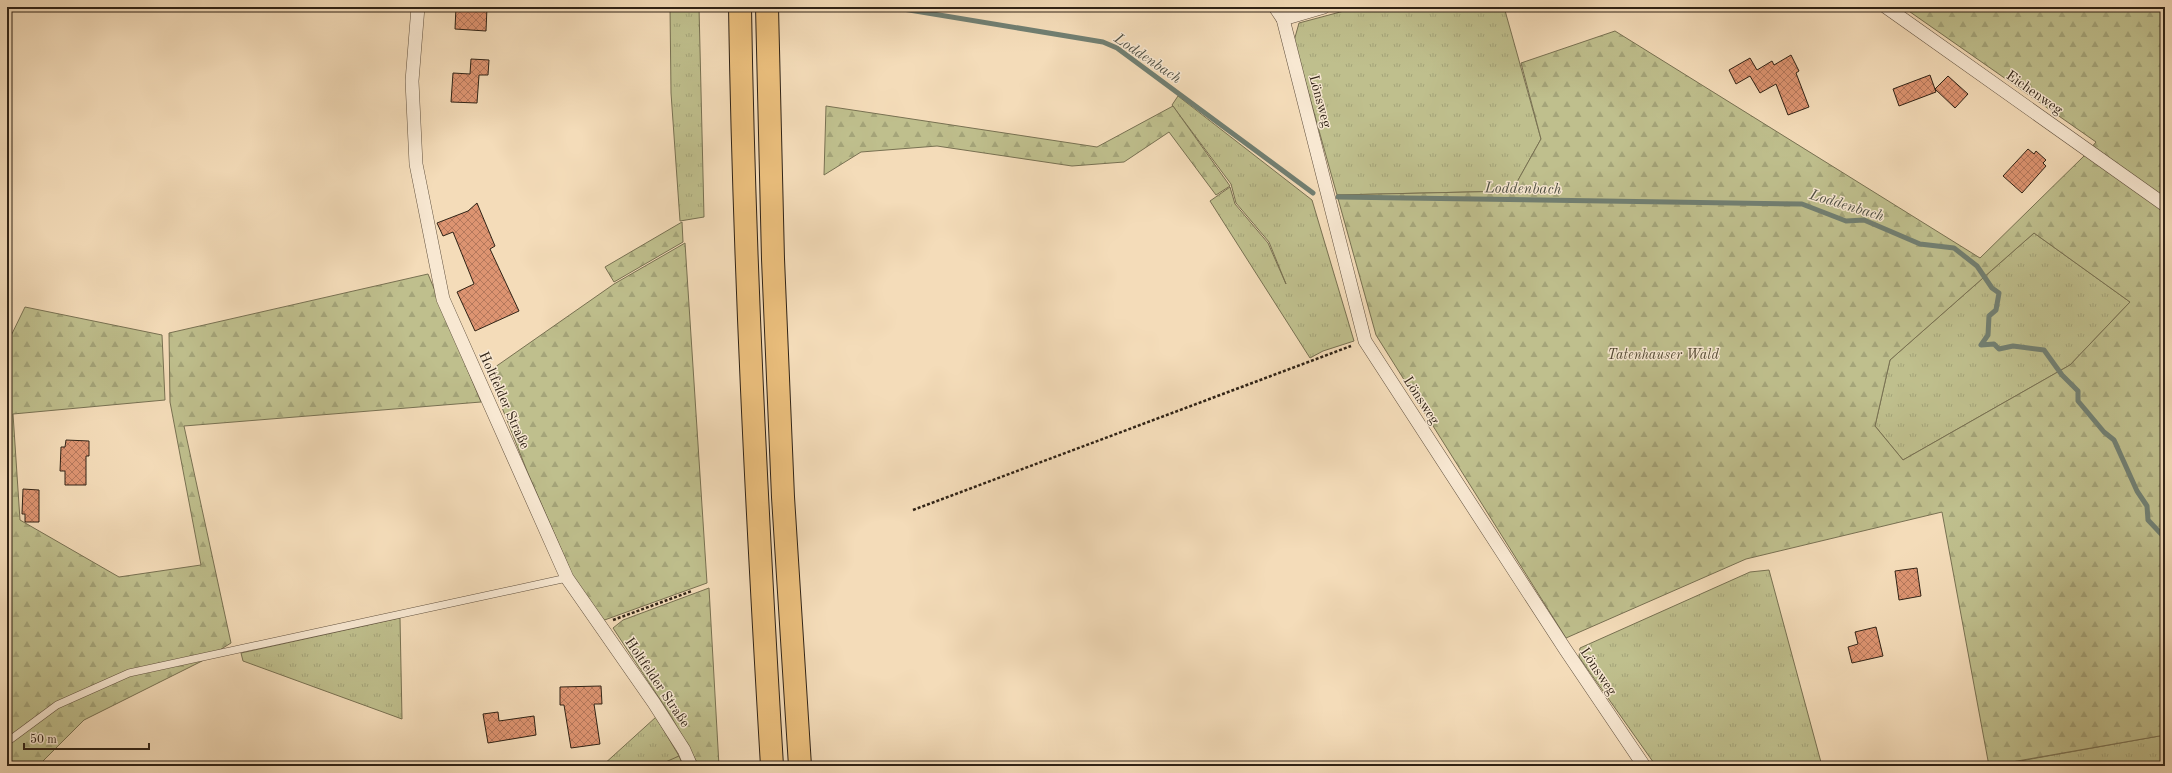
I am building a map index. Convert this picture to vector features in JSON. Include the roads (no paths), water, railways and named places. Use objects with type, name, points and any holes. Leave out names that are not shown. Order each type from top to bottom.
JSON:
[{"type":"highway","points":[[740,9],[746,257],[756,496],[772,766]]},
{"type":"highway","points":[[767,11],[773,259],[782,481],[800,766]]},
{"type":"street","name":"Holtfelder Straße","points":[[418,7],[412,81],[416,164],[442,299],[567,578],[654,702],[684,750],[691,766]]},
{"type":"street","name":"Lönsweg","points":[[1275,7],[1283,19],[1365,341],[1560,642],[1644,766]]},
{"type":"street","points":[[1283,19],[1324,7]]},
{"type":"street","name":"Eichenweg","points":[[1886,7],[2165,205]]},
{"type":"lane","points":[[7,742],[57,705],[129,673],[567,578]]},
{"type":"waterway","name":"Loddenbach","points":[[891,7],[1103,42],[1117,48],[1313,193]]},
{"type":"waterway","name":"Loddenbach","points":[[1338,197],[1802,204],[1846,221],[1864,220],[1920,244],[1954,248],[1977,266],[1992,288],[1999,293],[1996,310],[1989,316],[1988,335],[1981,345],[1994,344],[1999,349],[2013,346],[2044,350],[2062,375],[2078,391],[2078,401],[2104,432],[2114,440],[2137,491],[2147,506],[2148,520],[2165,538]]},
{"type":"park label","name":"Tatenhauser Wald","points":[[1663,354]]}]
